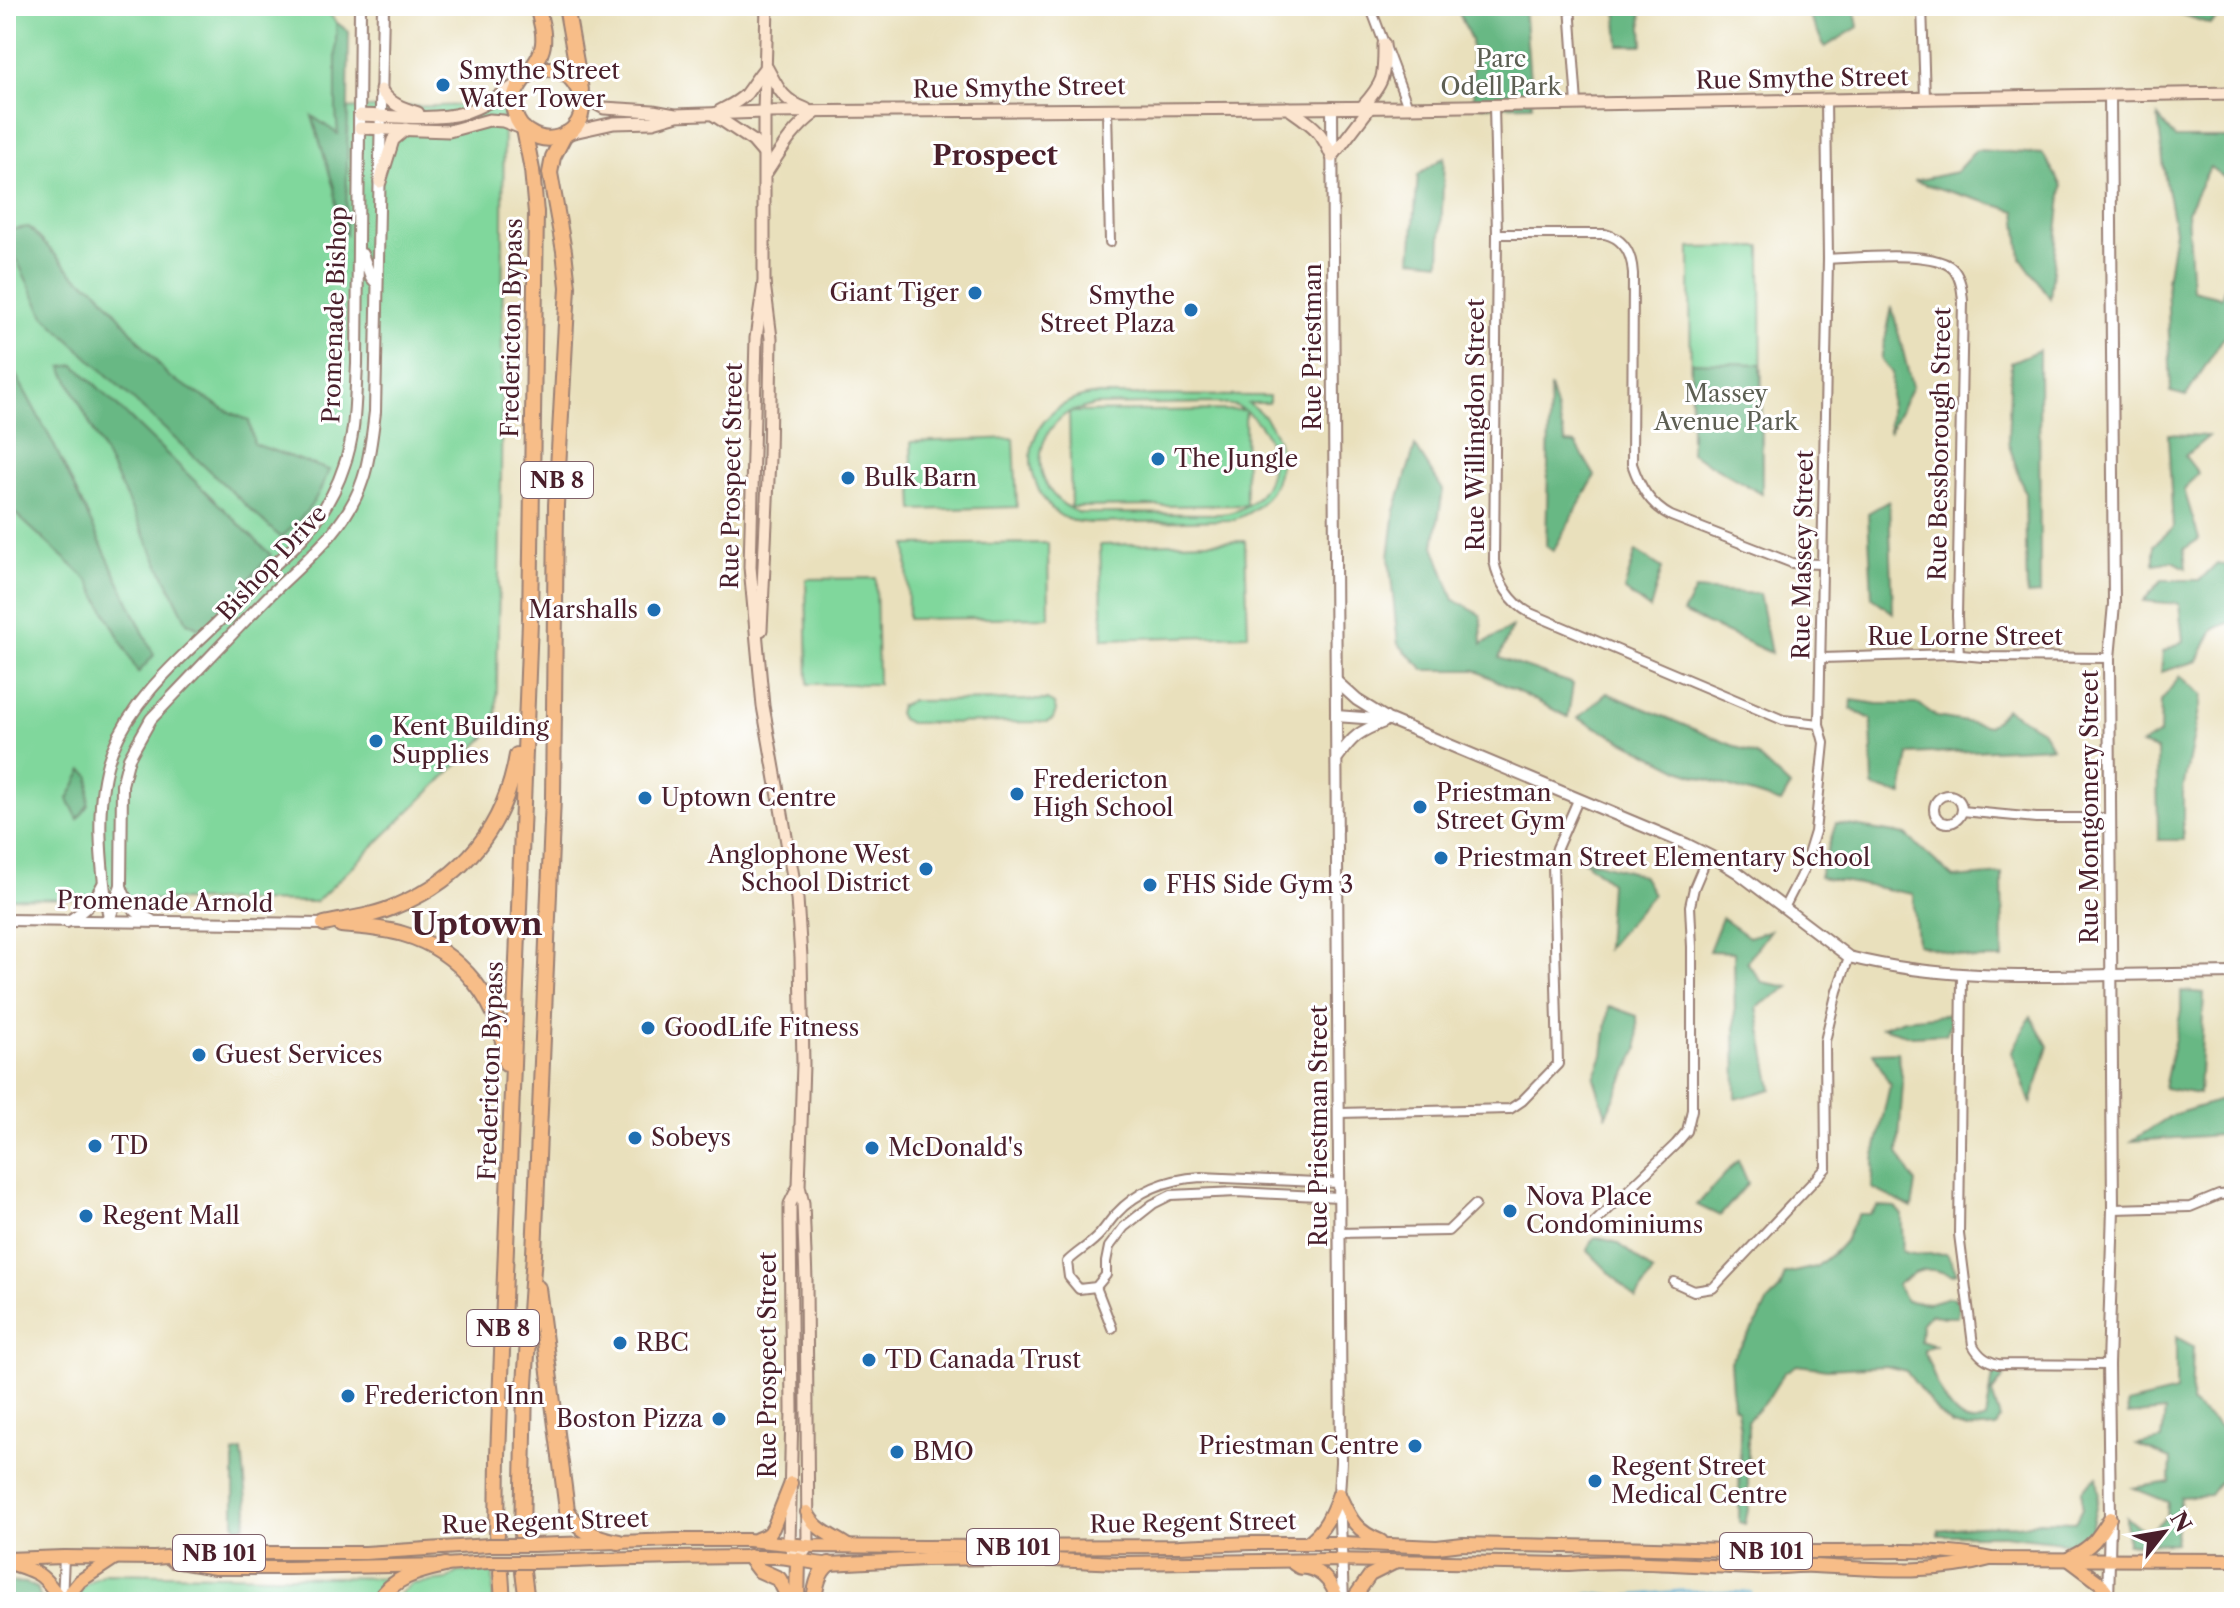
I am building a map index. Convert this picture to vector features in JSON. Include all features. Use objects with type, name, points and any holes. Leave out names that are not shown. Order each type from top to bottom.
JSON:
[{"type":"highway","points":[[537,6],[543,46],[522,80],[513,101],[513,112],[523,129],[544,139],[566,134],[580,118],[582,107],[566,6]]},
{"type":"highway","points":[[522,80],[538,70],[560,71],[570,77],[581,95]]},
{"type":"highway","name":"Fredericton Bypass","points":[[493,1540],[530,621],[536,213],[532,170],[523,129]]},
{"type":"highway","name":"Fredericton Bypass","points":[[527,1540],[525,1384],[534,1254],[553,797],[556,505],[568,287],[550,173],[553,157],[566,134]]},
{"type":"highway","points":[[324,924],[395,907],[453,873],[470,856],[497,820],[506,799],[513,777],[527,687]]},
{"type":"highway","points":[[324,924],[385,930],[420,939],[455,961],[473,979],[499,1025],[505,1049],[511,1122]]},
{"type":"highway","points":[[534,1254],[567,1510],[583,1530],[601,1539],[619,1542]]},
{"type":"highway","points":[[749,1557],[759,1570],[779,1579],[794,1602]]},
{"type":"highway","points":[[794,1602],[798,1560]]},
{"type":"highway","points":[[814,1602],[820,1575],[829,1564]]},
{"type":"highway","points":[[378,1602],[399,1580],[445,1565]]},
{"type":"highway","points":[[527,1602],[528,1567]]},
{"type":"highway","points":[[495,1569],[495,1602]]},
{"type":"highway","points":[[495,1569],[503,1602]]},
{"type":"main road","name":"Rue Prospect Street","points":[[767,6],[764,283],[756,338],[750,567],[759,670],[797,899],[800,943],[803,1064],[799,1186],[803,1203],[806,1280],[808,1546]]},
{"type":"main road","points":[[1332,157],[1379,88],[1383,79],[1384,44]]},
{"type":"main road","points":[[765,155],[753,141],[713,115],[738,101],[766,67],[787,99],[816,112],[790,136],[766,173]]},
{"type":"main road","points":[[360,122],[460,114],[501,96],[522,80]]},
{"type":"main road","points":[[381,90],[393,104],[430,116]]},
{"type":"main road","name":"Rue Smythe Street","points":[[581,95],[604,108],[675,115],[713,115],[2234,93]]},
{"type":"main road","points":[[1287,107],[1312,124],[1323,136],[1332,157]]},
{"type":"main road","name":"Rue Smythe Street","points":[[566,134],[614,123],[653,122],[675,115]]},
{"type":"main road","points":[[381,121],[406,129],[449,131],[489,120],[503,121],[523,129]]},
{"type":"main road","points":[[380,182],[393,140],[406,129]]},
{"type":"main road","name":"Rue Prospect Street","points":[[789,1545],[792,1410],[790,1204],[799,1186]]},
{"type":"main road","points":[[748,1540],[769,1534],[791,1483]]},
{"type":"main road","points":[[1307,1543],[1328,1522],[1339,1494]]},
{"type":"main road","points":[[1339,1494],[1359,1529],[1396,1546]]},
{"type":"main road","points":[[807,1512],[819,1529],[848,1546]]},
{"type":"main road","points":[[2108,1598],[2100,1583],[2068,1559],[2088,1550],[2110,1518]]},
{"type":"main road","name":"Rue Regent Street","points":[[6,1560],[154,1558],[215,1553],[365,1553],[493,1540],[748,1540],[808,1546],[1342,1543],[1437,1547],[1463,1544],[1938,1552],[1966,1553],[1992,1559],[2234,1560]]},
{"type":"main road","points":[[789,1545],[798,1560],[808,1546]]},
{"type":"main road","points":[[1649,1562],[1675,1557],[1683,1549]]},
{"type":"main road","points":[[1824,1567],[1839,1562],[1850,1552]]},
{"type":"main road","name":"Rue Regent Street","points":[[154,1558],[215,1568],[445,1565],[495,1569],[659,1558],[778,1557],[829,1564],[1009,1558],[1119,1563],[1288,1560],[1569,1564],[1649,1562],[1763,1568],[1787,1565],[1851,1570],[1965,1566],[1992,1559]]},
{"type":"main road","points":[[6,1560],[41,1575],[62,1602],[80,1581],[116,1558]]},
{"type":"main road","points":[[1288,1560],[1299,1568],[1309,1568],[1322,1574],[1341,1602]]},
{"type":"main road","points":[[1351,1602],[1370,1575],[1397,1561]]},
{"type":"street","name":"Promenade Bishop","points":[[109,921],[103,884],[103,784],[112,752],[130,717],[177,660],[308,531],[329,500],[344,469],[354,418],[359,240],[360,6]]},
{"type":"street","name":"Bishop Drive","points":[[109,921],[121,885],[122,785],[138,739],[151,719],[183,685],[330,537],[363,481],[375,412],[383,6]]},
{"type":"street","points":[[1370,6],[1408,107]]},
{"type":"street","points":[[1570,6],[1577,104]]},
{"type":"street","points":[[1922,6],[1925,99]]},
{"type":"street","name":"Rue Montgomery Street","points":[[2108,1598],[2108,1365],[2113,1209],[2109,658],[2114,604],[2110,95]]},
{"type":"street","name":"Rue Massey Street","points":[[1784,908],[1803,871],[1815,832],[1824,743],[1819,724],[1828,259],[1826,100]]},
{"type":"street","name":"Rue Willingdon Street","points":[[1494,106],[1497,234],[1494,561],[1497,576],[1521,608],[1530,613],[1783,720],[1819,724]]},
{"type":"street","name":"Rue Priestman","points":[[1332,107],[1336,716]]},
{"type":"street","points":[[1107,109],[1110,242]]},
{"type":"street","points":[[1497,234],[1605,234],[1613,236],[1629,251],[1633,260],[1632,464],[1644,491],[1656,508],[1671,516],[1792,563],[1821,564]]},
{"type":"street","points":[[359,240],[366,267],[377,284]]},
{"type":"street","name":"Rue Bessborough Street","points":[[1828,259],[1923,257],[1941,260],[1952,268],[1960,281],[1963,301],[1957,616],[1959,655]]},
{"type":"street","name":"Rue Lorne Street","points":[[1822,658],[1959,655],[2109,658]]},
{"type":"street","points":[[1336,681],[1355,698],[1390,720],[1708,855],[1737,872],[1849,957],[1962,975],[2064,977],[2234,973]]},
{"type":"street","points":[[1336,716],[1390,720]]},
{"type":"street","name":"Rue Priestman Street","points":[[1336,716],[1341,1602]]},
{"type":"street","points":[[1337,757],[1351,739],[1363,730],[1390,720]]},
{"type":"street","points":[[1339,1113],[1510,1109],[1558,1064],[1553,863],[1578,800]]},
{"type":"street","points":[[1962,811],[2036,818],[2110,818]]},
{"type":"street","points":[[2234,830],[2234,837]]},
{"type":"street","points":[[1589,1228],[1687,1131],[1692,1110],[1690,906],[1708,855]]},
{"type":"street","points":[[67,922],[87,908],[103,884]]},
{"type":"street","points":[[121,885],[135,911],[156,923]]},
{"type":"street","name":"Promenade Arnold","points":[[6,920],[324,924]]},
{"type":"street","points":[[1674,1282],[1694,1291],[1713,1288],[1826,1168],[1825,1041],[1849,957]]},
{"type":"street","points":[[1962,975],[1959,1234],[1973,1345],[1987,1361],[1998,1364],[2108,1365]]},
{"type":"street","points":[[1339,1183],[1214,1177],[1182,1178],[1164,1183],[1143,1191],[1126,1204],[1100,1235],[1067,1262],[1069,1277],[1079,1289],[1096,1287],[1106,1275],[1109,1247],[1124,1227],[1153,1204],[1171,1195],[1237,1192],[1339,1197]]},
{"type":"street","points":[[2113,1209],[2190,1207],[2219,1195],[2234,1194]]},
{"type":"street","points":[[1339,1233],[1448,1231],[1475,1205]]},
{"type":"street","points":[[1096,1287],[1112,1328]]},
{"type":"street","points":[[62,1602],[64,1557]]},
{"type":"green space","points":[[6,6],[323,6],[336,22],[336,109],[504,104],[496,727],[316,902],[6,898]]},
{"type":"green space","name":"Parc Odell Park","points":[[1456,6],[1524,6],[1532,105],[1474,106],[1471,40]]},
{"type":"green space","points":[[1616,6],[1657,6],[1641,10],[1643,45],[1619,45]]},
{"type":"green space","points":[[1804,6],[1854,6],[1858,27],[1825,47]]},
{"type":"green space","points":[[2132,6],[2232,6],[2210,24],[2164,8]]},
{"type":"green space","points":[[336,22],[349,32],[346,234],[338,225],[334,188],[312,116],[338,134]]},
{"type":"green space","points":[[2158,117],[2175,138],[2234,138],[2234,185],[2210,167],[2187,212],[2192,290],[2221,297],[2234,263],[2234,327],[2222,340],[2186,396],[2171,392],[2167,281],[2175,230]]},
{"type":"green space","points":[[1976,150],[2043,154],[2062,186],[2050,298],[2021,258],[2016,211],[1914,181],[1956,172]]},
{"type":"green space","points":[[1444,157],[1440,262],[1411,259],[1418,175]]},
{"type":"green space","points":[[29,227],[74,275],[98,290],[168,376],[249,421],[254,444],[329,470],[310,507],[281,538],[44,316],[6,238],[6,230]]},
{"type":"green space","name":"Massey Avenue Park","points":[[1761,247],[1762,494],[1691,453],[1690,248]]},
{"type":"green space","points":[[1892,307],[1912,387],[1889,432],[1892,373],[1881,359]]},
{"type":"green space","points":[[2039,350],[2040,594],[2027,595],[2025,493],[2008,442],[2011,362]]},
{"type":"green space","points":[[6,357],[53,443],[154,655],[138,673],[89,581],[6,505]]},
{"type":"green space","points":[[1691,362],[1761,364],[1762,494],[1691,453]]},
{"type":"green space","points":[[75,365],[271,555],[203,630],[187,622],[62,367]]},
{"type":"green space","points":[[1550,387],[1566,443],[1576,444],[1595,476],[1553,551],[1546,546]]},
{"type":"green space","name":"The Jungle","points":[[1091,395],[1269,396],[1269,403],[1248,403],[1264,417],[1274,432],[1279,450],[1279,467],[1274,484],[1265,499],[1251,511],[1232,520],[1092,523],[1065,518],[1057,514],[1040,492],[1032,472],[1031,456],[1040,428],[1061,406]],"holes":[[[1218,403],[1243,410],[1070,412],[1094,405]],[[1245,411],[1259,424],[1268,439],[1272,456],[1270,472],[1264,487],[1246,505]],[[1069,412],[1071,507],[1246,505],[1220,514],[1080,513],[1064,505],[1052,494],[1044,480],[1041,451],[1046,436],[1055,423]]]},
{"type":"green space","points":[[2168,434],[2209,436],[2185,456],[2198,473],[2184,489],[2199,539],[2184,549],[2186,568],[2173,561],[2154,564],[2154,545],[2173,528]]},
{"type":"green space","points":[[1014,438],[1017,507],[914,510],[911,442]]},
{"type":"green space","points":[[1415,446],[1443,490],[1434,546],[1454,600],[1481,615],[1482,644],[1512,627],[1499,658],[1573,684],[1568,717],[1475,670],[1425,670],[1398,644],[1389,557],[1395,511]]},
{"type":"green space","points":[[1889,501],[1893,613],[1872,597],[1868,513]]},
{"type":"green space","points":[[1245,541],[1248,635],[1103,639],[1100,545]]},
{"type":"green space","points":[[1048,543],[1049,617],[908,619],[907,545]]},
{"type":"green space","points":[[1636,551],[1662,568],[1650,609],[1624,590]]},
{"type":"green space","points":[[2217,563],[2234,567],[2234,621],[2213,629],[2198,661],[2161,672],[2163,652],[2183,641],[2179,604],[2143,601],[2162,580],[2200,580]]},
{"type":"green space","points":[[876,578],[878,684],[808,684],[806,579]]},
{"type":"green space","points":[[1695,590],[1759,594],[1771,653],[1683,613]]},
{"type":"green space","points":[[2180,676],[2202,695],[2183,789],[2183,840],[2158,840],[2157,750],[2141,745],[2160,734],[2161,701]]},
{"type":"green space","points":[[1607,693],[1756,755],[1790,787],[1781,803],[1684,772],[1578,718]]},
{"type":"green space","points":[[1047,700],[1054,704],[1056,711],[1053,719],[1047,722],[909,723],[901,719],[898,713],[900,706],[910,701]]},
{"type":"green space","points":[[1852,700],[1878,704],[1919,704],[1937,717],[1989,726],[2006,709],[2043,731],[2052,747],[1909,754],[1902,795],[1873,787],[1871,719],[1851,709]]},
{"type":"green space","points":[[83,770],[90,776],[88,805],[78,819],[68,799]]},
{"type":"green space","points":[[1836,823],[1906,835],[1954,878],[2002,874],[2003,959],[1974,959],[1917,944],[1913,894],[1819,877]]},
{"type":"green space","points":[[1581,858],[1642,875],[1653,894],[1606,949],[1610,882]]},
{"type":"green space","points":[[1722,918],[1749,937],[1770,930],[1747,962],[1762,982],[1789,987],[1757,1007],[1772,1089],[1736,1099],[1734,952],[1709,951]]},
{"type":"green space","points":[[2181,991],[2204,993],[2199,1094],[2164,1088],[2181,1011]]},
{"type":"green space","points":[[1609,1006],[1637,1016],[1638,1049],[1606,1115],[1594,1078],[1603,1055]]},
{"type":"green space","points":[[1954,1014],[1946,1034],[1913,1036],[1882,1027],[1904,1019]]},
{"type":"green space","points":[[2031,1016],[2048,1046],[2031,1104],[2012,1052]]},
{"type":"green space","points":[[1898,1052],[1903,1083],[1898,1153],[1916,1183],[1912,1208],[1872,1188],[1875,1152],[1890,1085],[1873,1053]]},
{"type":"green space","points":[[2234,1096],[2234,1134],[2132,1141],[2172,1115]]},
{"type":"green space","points":[[1738,1160],[1748,1183],[1720,1216],[1697,1205]]},
{"type":"green space","points":[[1878,1206],[1895,1207],[1902,1215],[1902,1251],[1947,1254],[1957,1273],[1951,1275],[1922,1270],[1897,1285],[1906,1301],[1929,1303],[1949,1297],[1955,1298],[1959,1305],[1957,1317],[1930,1314],[1921,1324],[1920,1341],[1937,1346],[1924,1350],[1945,1400],[1963,1419],[1974,1422],[1986,1419],[1993,1375],[2001,1371],[2006,1374],[1992,1393],[2000,1419],[1996,1427],[1968,1429],[1952,1425],[1939,1414],[1906,1371],[1886,1366],[1827,1369],[1797,1365],[1784,1373],[1767,1400],[1748,1420],[1748,1510],[1745,1524],[1739,1522],[1740,1430],[1737,1409],[1733,1406],[1730,1361],[1767,1303],[1780,1289],[1785,1274],[1816,1267],[1845,1241],[1859,1214],[1870,1214]]},
{"type":"green space","points":[[1595,1237],[1618,1243],[1653,1272],[1636,1299],[1588,1251]]},
{"type":"green space","points":[[2176,1337],[2193,1346],[2191,1404],[2221,1428],[2234,1421],[2234,1463],[2210,1495],[2181,1497],[2175,1543],[2127,1544],[2126,1517],[2147,1533],[2167,1516],[2168,1502],[2133,1488],[2170,1482],[2171,1459],[2137,1445],[2162,1440],[2165,1411],[2128,1415],[2127,1404],[2176,1392]]},
{"type":"green space","points":[[242,1451],[248,1510],[245,1525],[238,1528],[234,1523],[234,1453]]},
{"type":"green space","points":[[2097,1476],[2099,1493],[2091,1530],[2069,1543],[2004,1535],[1938,1535],[1938,1530],[1976,1526],[2025,1525],[2038,1521],[2075,1522],[2082,1508],[2082,1490]]},
{"type":"green space","points":[[458,1572],[493,1572],[493,1602],[391,1602],[411,1584],[447,1580]]},
{"type":"green space","points":[[105,1573],[385,1578],[369,1602],[349,1602],[354,1595],[335,1596],[332,1602],[77,1602],[76,1597],[84,1585]]},
{"type":"green space","points":[[6,1582],[26,1583],[37,1588],[42,1602],[6,1602]]},
{"type":"waterway","points":[[1580,1602],[1584,1595],[1591,1594],[1618,1597],[1681,1591],[1751,1593]]},
{"type":"place","name":"Smythe Street Water Tower","points":[[443,85]]},
{"type":"place","name":"Giant Tiger","points":[[975,293]]},
{"type":"place","name":"Smythe Street Plaza","points":[[1191,310]]},
{"type":"place","name":"The Jungle","points":[[1158,459]]},
{"type":"place","name":"Bulk Barn","points":[[848,478]]},
{"type":"place","name":"Marshalls","points":[[654,610]]},
{"type":"place","name":"Kent Building Supplies","points":[[376,741]]},
{"type":"place","name":"Fredericton High School","points":[[1017,794]]},
{"type":"place","name":"Uptown Centre","points":[[645,798]]},
{"type":"place","name":"Priestman Street Gym","points":[[1420,807]]},
{"type":"place","name":"Priestman Street Elementary School","points":[[1441,858]]},
{"type":"place","name":"Anglophone West School District","points":[[926,869]]},
{"type":"place","name":"FHS Side Gym 3","points":[[1150,885]]},
{"type":"place","name":"GoodLife Fitness","points":[[648,1028]]},
{"type":"place","name":"Guest Services","points":[[199,1055]]},
{"type":"place","name":"Sobeys","points":[[635,1138]]},
{"type":"place","name":"TD","points":[[95,1146]]},
{"type":"place","name":"McDonald's","points":[[872,1148]]},
{"type":"place","name":"Nova Place Condominiums","points":[[1510,1211]]},
{"type":"place","name":"Regent Mall","points":[[86,1216]]},
{"type":"place","name":"RBC","points":[[620,1343]]},
{"type":"place","name":"TD Canada Trust","points":[[869,1360]]},
{"type":"place","name":"Fredericton Inn","points":[[348,1396]]},
{"type":"place","name":"Boston Pizza","points":[[719,1419]]},
{"type":"place","name":"Priestman Centre","points":[[1415,1446]]},
{"type":"place","name":"BMO","points":[[897,1452]]},
{"type":"place","name":"Regent Street Medical Centre","points":[[1595,1481]]},
{"type":"district","name":"Prospect","points":[[995,155]]},
{"type":"district","name":"Uptown","points":[[477,924]]}]
